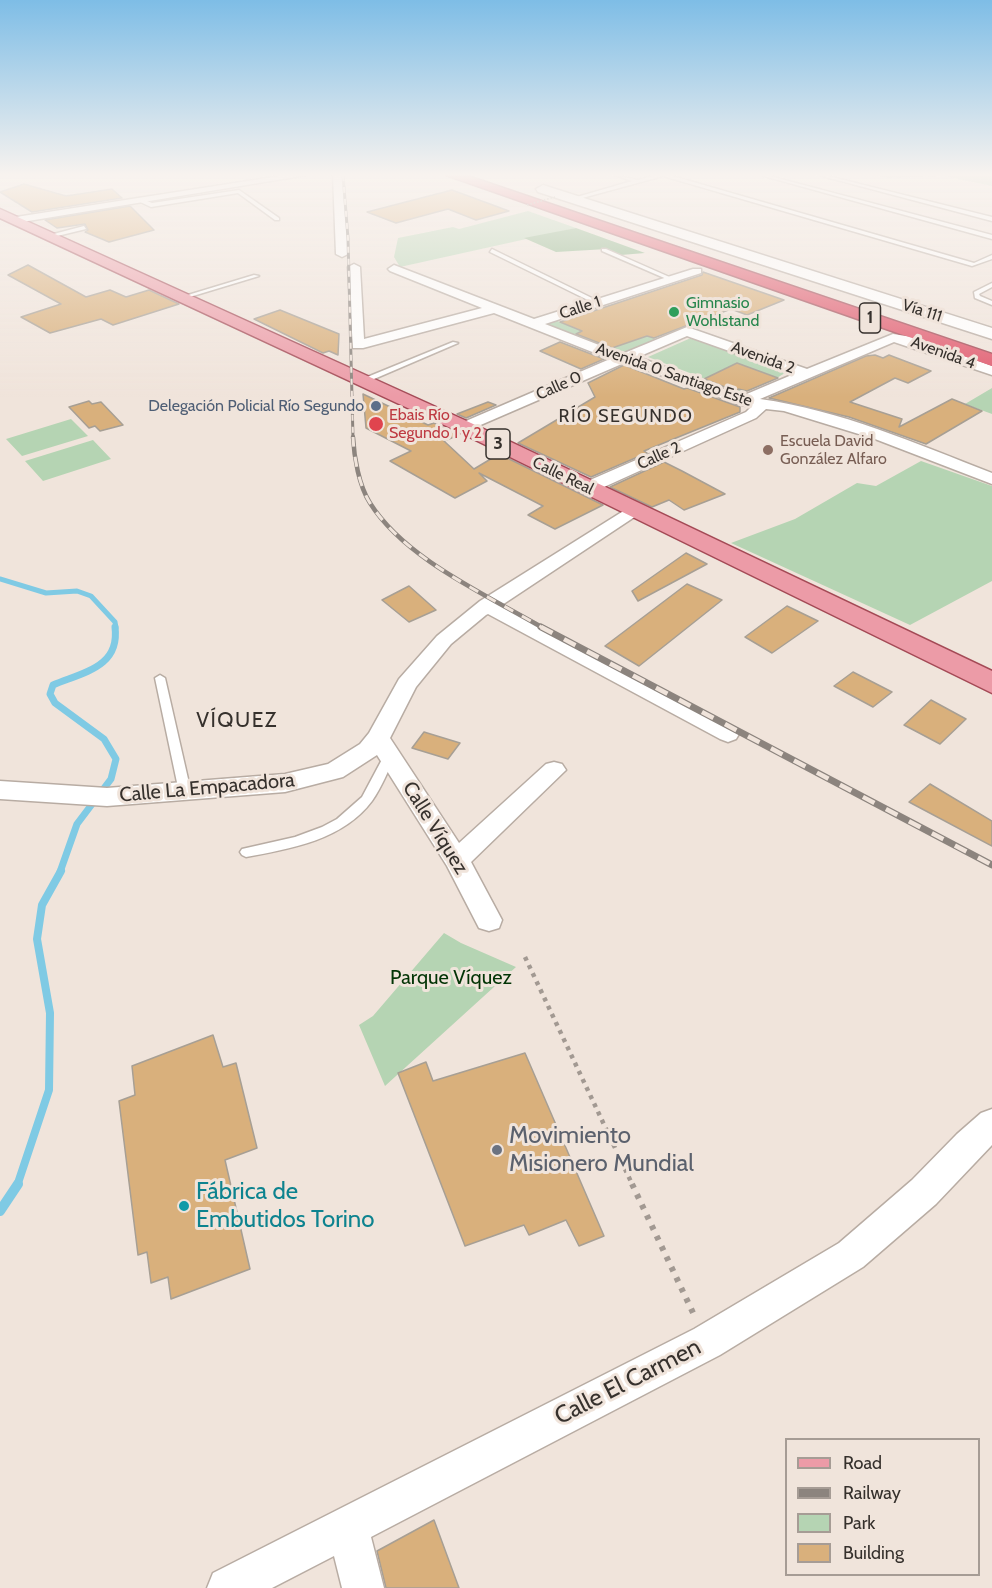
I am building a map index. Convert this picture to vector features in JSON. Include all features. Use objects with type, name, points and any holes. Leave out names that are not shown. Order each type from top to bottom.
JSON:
[{"type":"highway","name":"1","points":[[669,249],[992,360]]},
{"type":"highway","name":"1","points":[[712,249],[831,287],[992,348]]},
{"type":"main road","name":"Calle Real","points":[[77,249],[464,427],[992,683]]},
{"type":"main road","name":"Vía 111","points":[[720,249],[831,287],[992,334]]},
{"type":"street","points":[[342,249],[342,254]]},
{"type":"street","points":[[354,267],[358,345],[493,309]]},
{"type":"street","name":"Avenida 0 Santiago Este","points":[[394,269],[532,324],[623,358],[637,360],[742,401],[786,407],[815,414],[881,436],[992,479]]},
{"type":"street","name":"Calle 1","points":[[532,324],[697,271]]},
{"type":"street","name":"Calle 0","points":[[464,427],[687,331]]},
{"type":"street","name":"Avenida 2","points":[[687,331],[805,373]]},
{"type":"street","name":"Avenida 4","points":[[805,373],[893,338],[907,340],[992,371]]},
{"type":"street","points":[[742,401],[805,373]]},
{"type":"street","name":"Calle 2","points":[[587,488],[751,415],[761,405]]},
{"type":"street","name":"Calle La Empacadora","points":[[0,790],[95,797],[285,783],[320,775],[384,746],[406,684],[427,657],[487,606],[633,510]]},
{"type":"street","points":[[487,606],[728,734]]},
{"type":"street","name":"Calle Víquez","points":[[384,746],[457,860],[489,920]]},
{"type":"street","points":[[457,860],[554,770]]},
{"type":"street","name":"Calle El Carmen","points":[[228,1588],[706,1342],[851,1255],[924,1192],[968,1145],[992,1124]]},
{"type":"street","points":[[347,1526],[363,1588]]},
{"type":"lane","points":[[919,249],[974,265],[992,257]]},
{"type":"lane","points":[[604,250],[671,279]]},
{"type":"lane","points":[[492,251],[598,303]]},
{"type":"lane","points":[[181,298],[256,276]]},
{"type":"lane","points":[[992,285],[976,293],[977,297],[992,303]]},
{"type":"lane","points":[[364,380],[455,343]]},
{"type":"lane","points":[[160,678],[185,792]]},
{"type":"lane","points":[[246,852],[289,845],[321,833],[350,815],[370,794],[384,746]]},
{"type":"path","points":[[525,957],[706,1342]]},
{"type":"green space","points":[[396,249],[481,249],[400,267],[394,257]]},
{"type":"green space","points":[[549,249],[605,249],[556,252]]},
{"type":"green space","points":[[607,249],[634,249],[645,253],[621,255]]},
{"type":"green space","points":[[555,320],[618,345],[642,334],[656,339],[620,354],[545,324]]},
{"type":"green space","points":[[693,337],[788,371],[777,378],[737,363],[714,374],[751,389],[742,393],[648,357]]},
{"type":"green space","points":[[992,388],[992,414],[965,404]]},
{"type":"green space","points":[[71,419],[88,436],[22,456],[6,439]]},
{"type":"green space","points":[[93,440],[111,459],[43,481],[25,461]]},
{"type":"green space","points":[[921,461],[992,486],[992,581],[910,625],[731,543],[795,519],[857,483],[876,486]]},
{"type":"green space","name":"Parque Víquez","points":[[444,933],[516,967],[385,1086],[359,1025],[373,1016]]},
{"type":"building","points":[[28,265],[86,297],[110,290],[126,297],[149,290],[179,304],[113,325],[101,319],[50,333],[21,317],[61,304],[8,275]]},
{"type":"building","points":[[703,272],[784,300],[747,315],[731,309],[654,338],[647,336],[612,348],[576,334],[582,331],[560,322],[702,275]]},
{"type":"building","points":[[280,310],[339,334],[338,355],[329,351],[323,353],[254,319]]},
{"type":"building","points":[[560,342],[604,359],[581,369],[540,351]]},
{"type":"building","points":[[875,355],[883,358],[889,355],[931,371],[908,383],[895,378],[850,402],[902,419],[899,427],[952,399],[982,411],[926,444],[849,417],[769,398],[866,356]]},
{"type":"building","points":[[737,363],[778,378],[747,391],[738,389],[738,392],[704,379]]},
{"type":"building","points":[[624,365],[684,389],[687,388],[740,407],[740,412],[644,451],[647,453],[591,477],[518,443],[595,397],[588,383]]},
{"type":"building","points":[[363,394],[428,425],[434,423],[459,435],[444,441],[474,469],[499,454],[603,505],[555,529],[528,515],[543,506],[479,473],[487,481],[455,498],[390,461],[411,451],[366,428]]},
{"type":"building","points":[[89,401],[92,404],[101,402],[123,425],[100,431],[95,426],[89,428],[69,407]]},
{"type":"building","points":[[488,402],[496,405],[466,418],[457,414]]},
{"type":"building","points":[[664,462],[725,494],[684,510],[669,500],[652,507],[610,487]]},
{"type":"building","points":[[686,553],[707,564],[638,601],[632,591]]},
{"type":"building","points":[[687,584],[722,600],[639,666],[605,646]]},
{"type":"building","points":[[409,586],[436,610],[409,622],[382,600]]},
{"type":"building","points":[[787,606],[818,621],[772,653],[745,637]]},
{"type":"building","points":[[853,672],[892,692],[873,707],[834,686]]},
{"type":"building","points":[[931,700],[966,719],[940,744],[904,725]]},
{"type":"building","points":[[424,732],[460,743],[448,759],[412,748]]},
{"type":"building","points":[[930,784],[992,821],[992,846],[909,802]]},
{"type":"building","name":"Fábrica de Embutidos Torino","points":[[213,1035],[223,1067],[236,1063],[257,1148],[225,1160],[250,1269],[171,1299],[168,1277],[151,1283],[147,1252],[138,1255],[119,1101],[135,1095],[132,1066]]},
{"type":"building","name":"Movimiento Misionero Mundial","points":[[525,1053],[604,1236],[579,1246],[566,1220],[529,1235],[524,1225],[465,1246],[398,1073],[426,1062],[433,1081]]},
{"type":"building","points":[[434,1520],[459,1588],[386,1588],[377,1551]]},
{"type":"waterway","points":[[0,579],[46,593],[77,591],[91,596],[115,622],[116,628]]},
{"type":"waterway","points":[[60,872],[77,824],[111,779],[116,759],[104,739],[55,703],[50,694],[53,685],[88,671],[106,660],[112,651],[115,627]]},
{"type":"waterway","points":[[17,1185],[49,1090],[50,1013],[37,939],[42,905],[61,871]]},
{"type":"waterway","points":[[0,1211],[17,1185]]},
{"type":"railway","points":[[348,249],[353,438]]},
{"type":"railway","points":[[353,437],[360,480],[370,503],[385,523],[404,542],[449,574],[543,628]]},
{"type":"railway","points":[[541,627],[992,865]]},
{"type":"place","name":"Gimnasio Wohlstand","points":[[674,312]]},
{"type":"place","name":"Delegación Policial Río Segundo","points":[[376,406]]},
{"type":"place","name":"Ebais Río Segundo 1 y 2","points":[[376,424]]},
{"type":"place","name":"Escuela David González Alfaro","points":[[768,450]]},
{"type":"place","name":"Movimiento Misionero Mundial","points":[[497,1150]]},
{"type":"place","name":"Fábrica de Embutidos Torino","points":[[184,1206]]},
{"type":"district","name":"RÍO SEGUNDO","points":[[626,417]]},
{"type":"district","name":"VÍQUEZ","points":[[237,721]]}]
